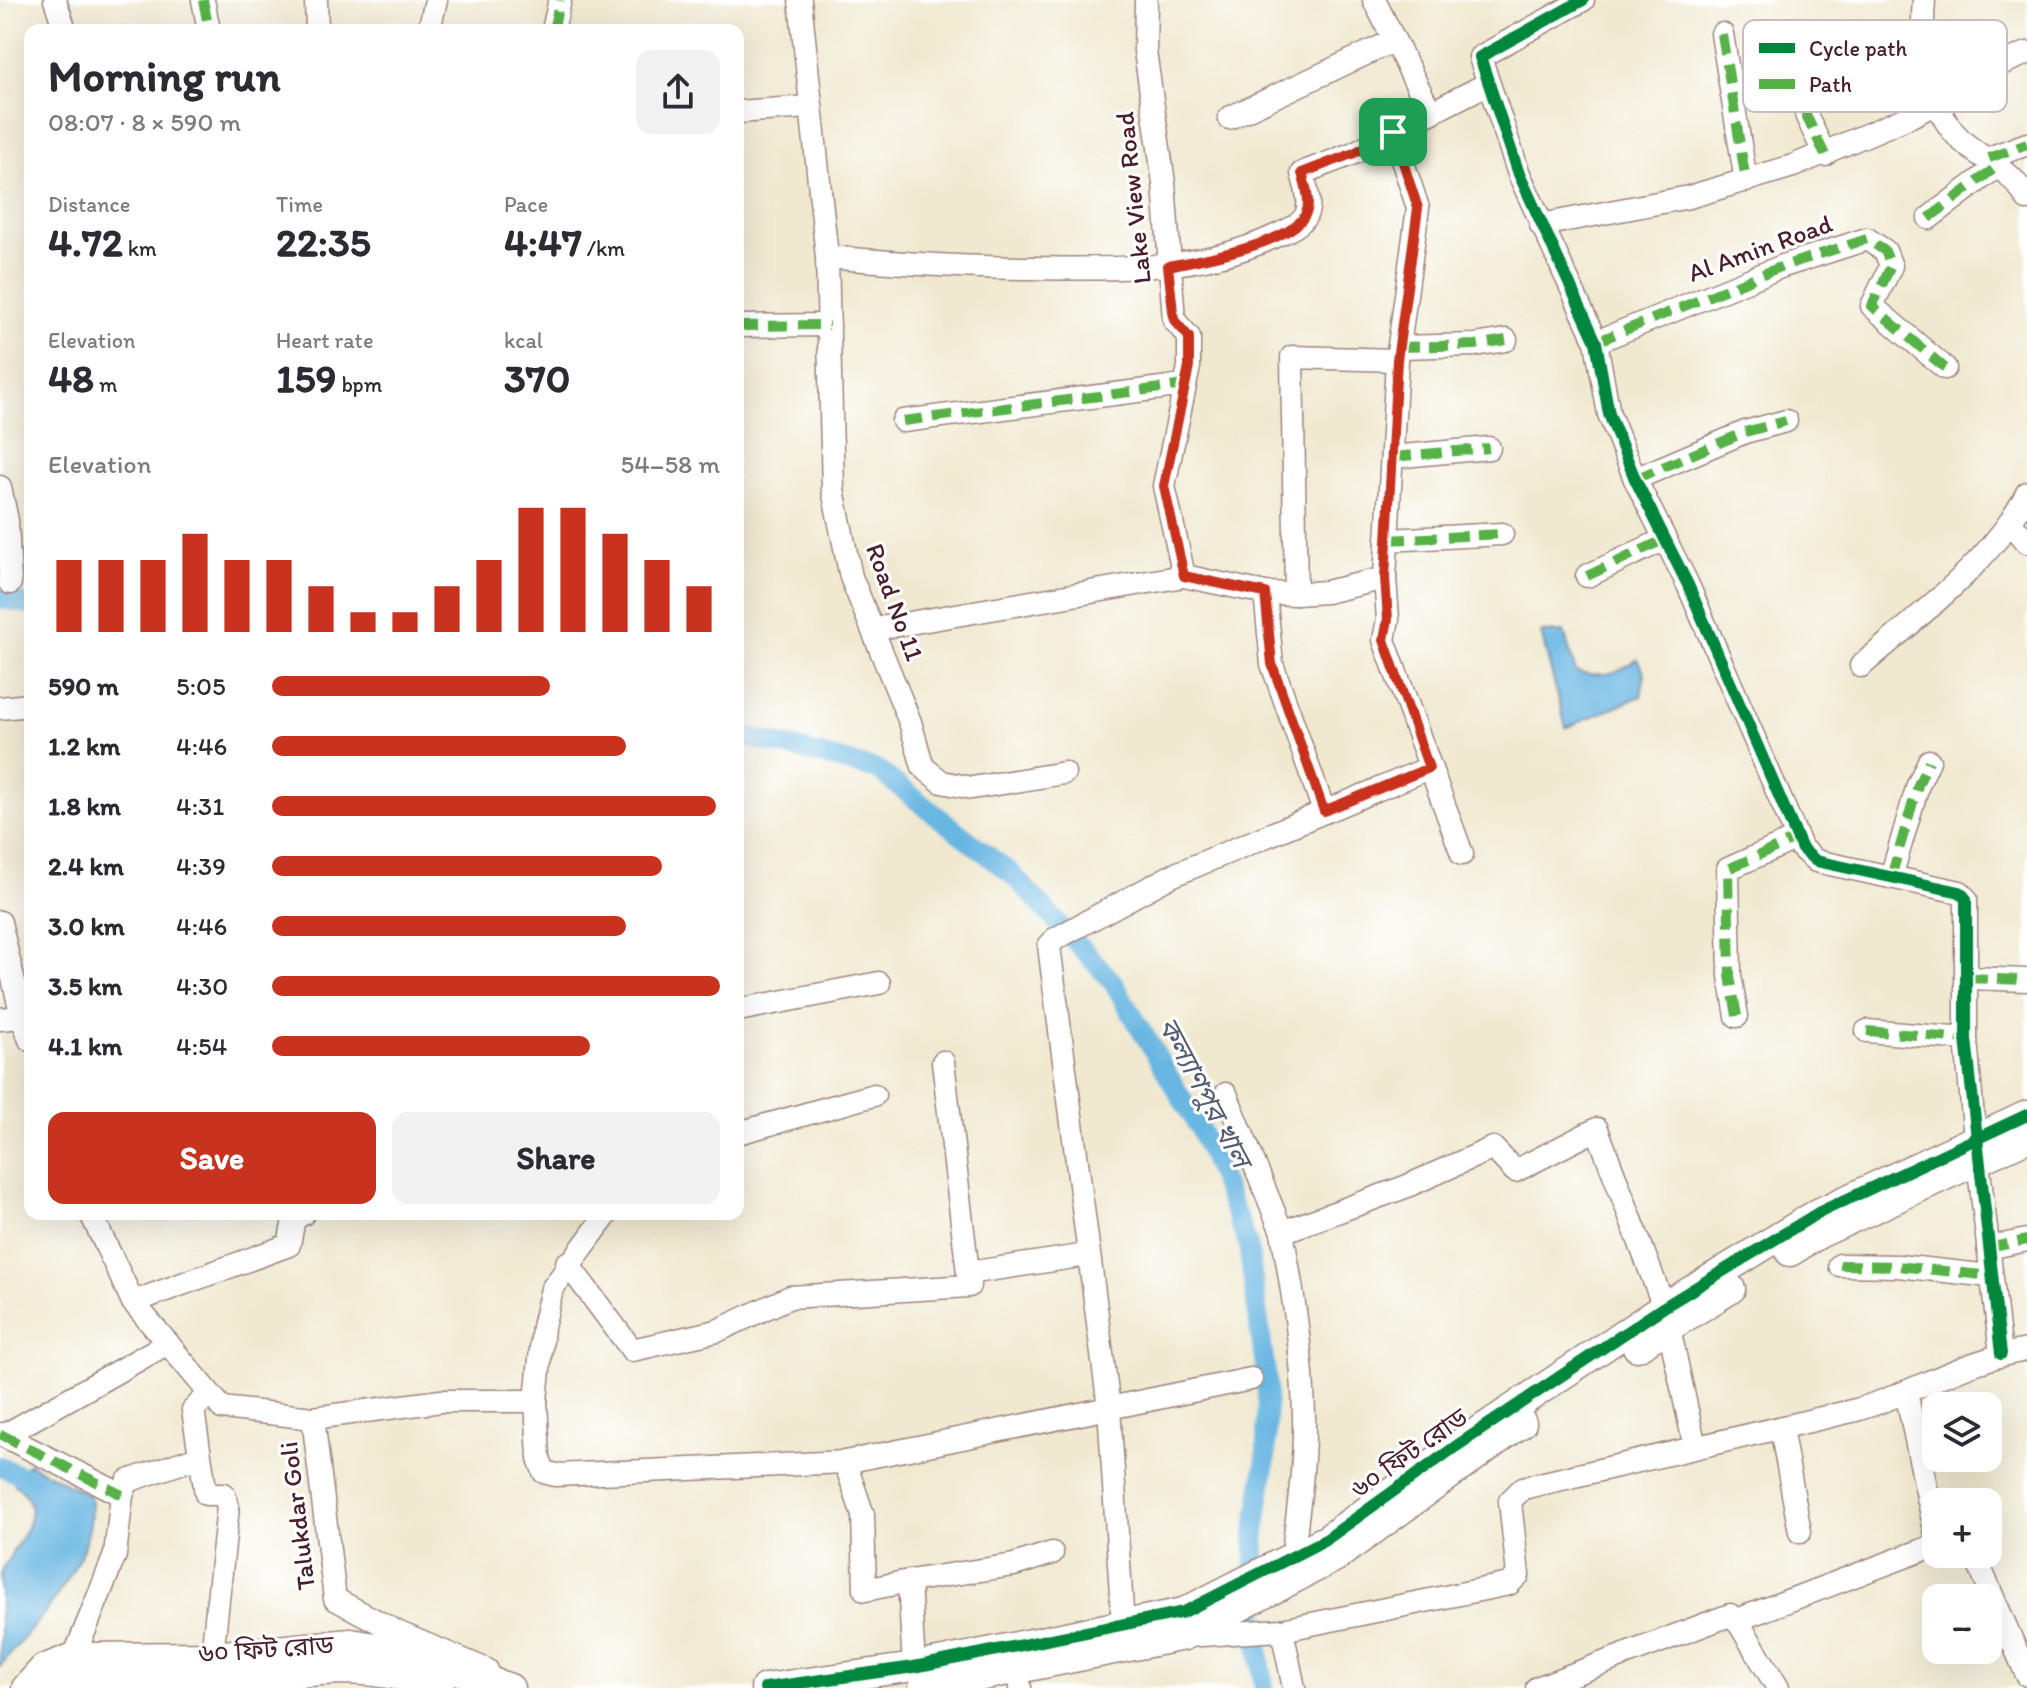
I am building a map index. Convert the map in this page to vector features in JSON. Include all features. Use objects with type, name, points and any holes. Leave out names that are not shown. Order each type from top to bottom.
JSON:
[{"type":"street","points":[[55,0],[63,24]]},
{"type":"street","points":[[203,0],[208,24]]},
{"type":"street","points":[[316,0],[317,24]]},
{"type":"street","points":[[430,24],[436,0]]},
{"type":"street","points":[[554,24],[560,0]]},
{"type":"street","name":"Road No 11","points":[[800,0],[827,257],[833,490],[851,577],[910,722],[923,767],[942,782],[972,788],[1064,773]]},
{"type":"street","name":"Lake View Road","points":[[1146,0],[1145,51],[1164,183],[1174,320],[1189,337],[1185,385],[1164,486],[1184,576]]},
{"type":"street","points":[[1374,0],[1431,113]]},
{"type":"street","points":[[1922,20],[1924,0]]},
{"type":"street","points":[[1583,1],[1480,57],[1487,84],[1541,225],[1596,342],[1602,388],[1622,449],[1663,540],[1688,585],[1807,856],[1816,861],[1960,892],[1966,899],[1966,1039],[2001,1354]]},
{"type":"street","points":[[1722,34],[1746,181]]},
{"type":"street","points":[[1229,118],[1393,41]]},
{"type":"street","points":[[2007,61],[2027,53]]},
{"type":"street","points":[[827,257],[965,269],[1168,266],[1228,255],[1295,227],[1306,214],[1308,201],[1302,173],[1354,153],[1487,84]]},
{"type":"street","points":[[744,112],[809,107]]},
{"type":"street","points":[[1806,112],[1825,155]]},
{"type":"street","points":[[1541,225],[1625,211],[1746,181],[1825,155],[1918,112]]},
{"type":"street","points":[[1943,112],[1958,137],[2017,180],[2027,199]]},
{"type":"street","points":[[1393,132],[1418,208],[1398,353],[1385,578],[1388,619],[1384,640],[1462,854]]},
{"type":"street","points":[[1929,218],[1994,161],[2027,144]]},
{"type":"street","name":"Al Amin Road","points":[[1596,342],[1783,266],[1867,239],[1885,251],[1891,266],[1872,306],[1945,368]]},
{"type":"street","points":[[744,326],[829,325]]},
{"type":"street","points":[[1296,594],[1292,357],[1398,353],[1506,340]]},
{"type":"street","points":[[903,421],[1185,385]]},
{"type":"street","points":[[1635,479],[1745,432],[1786,421]]},
{"type":"street","points":[[1392,457],[1489,448]]},
{"type":"street","points":[[0,487],[7,520],[10,583]]},
{"type":"street","points":[[1861,666],[1916,618],[2012,524],[2027,493]]},
{"type":"street","points":[[2012,524],[2027,542]]},
{"type":"street","points":[[1387,540],[1502,534]]},
{"type":"street","points":[[1587,576],[1663,540]]},
{"type":"street","points":[[874,629],[1184,576],[1265,593],[1296,594],[1326,592],[1385,578]]},
{"type":"street","points":[[1265,593],[1272,664],[1324,811]]},
{"type":"street","points":[[0,708],[24,706]]},
{"type":"street","points":[[1891,877],[1918,785],[1929,761]]},
{"type":"street","points":[[1123,1626],[1109,1408],[1047,952],[1055,939],[1085,926],[1171,876],[1429,768]]},
{"type":"street","points":[[1737,1016],[1730,976],[1728,869],[1797,838]]},
{"type":"street","points":[[0,922],[17,1017]]},
{"type":"street","points":[[1967,978],[2027,980]]},
{"type":"street","points":[[744,1009],[879,983]]},
{"type":"street","points":[[1867,1031],[1966,1039]]},
{"type":"street","points":[[567,1263],[632,1350],[717,1331],[790,1297],[969,1286],[943,1062]]},
{"type":"street","points":[[1226,1094],[1282,1232],[1298,1324],[1304,1416],[1303,1464],[1284,1570]]},
{"type":"street","points":[[744,1131],[874,1095]]},
{"type":"street","name":"৬০ ফিট রোড","points":[[765,1688],[919,1678],[1019,1680],[1184,1636],[1227,1614],[1455,1447],[1674,1313],[1818,1213],[1977,1150],[2026,1124]]},
{"type":"street","points":[[1282,1232],[1405,1187],[1493,1148],[1515,1171],[1597,1129],[1674,1313],[1695,1447]]},
{"type":"street","name":"Talukdar Goli","points":[[94,1220],[133,1302],[222,1408],[313,1418],[335,1599],[399,1633],[474,1662],[491,1672],[505,1687]]},
{"type":"street","points":[[133,1302],[289,1245],[294,1220]]},
{"type":"street","points":[[602,1220],[567,1263],[552,1289],[536,1401],[539,1458],[544,1472],[556,1475],[845,1462],[1251,1379]]},
{"type":"street","points":[[1988,1248],[2027,1240]]},
{"type":"street","points":[[968,1273],[1087,1255]]},
{"type":"street","points":[[1840,1265],[1898,1266],[1991,1276]]},
{"type":"street","points":[[2,1435],[168,1343]]},
{"type":"street","points":[[1227,1614],[1279,1630],[1509,1584],[1518,1575],[1510,1501],[1523,1488],[1868,1407],[1957,1367],[2027,1350]]},
{"type":"street","points":[[1906,1392],[1926,1488]]},
{"type":"street","points":[[206,1675],[221,1599],[228,1507],[224,1494],[206,1494],[198,1457],[193,1410],[209,1394]]},
{"type":"street","points":[[313,1418],[441,1401],[536,1401]]},
{"type":"street","points":[[1781,1428],[1800,1532]]},
{"type":"street","points":[[2,1435],[122,1495]]},
{"type":"street","points":[[85,1664],[115,1555],[122,1495],[128,1481],[198,1457]]},
{"type":"street","points":[[845,1462],[863,1515],[865,1590],[1014,1565],[1052,1553]]},
{"type":"street","points":[[1737,1620],[1922,1550]]},
{"type":"street","points":[[1980,1568],[2027,1675]]},
{"type":"street","points":[[909,1581],[919,1678]]},
{"type":"street","name":"৬০ ফিট রোড","points":[[919,1678],[1184,1612],[1227,1614]]},
{"type":"street","points":[[1537,1688],[1730,1615],[1737,1620],[1778,1688]]},
{"type":"street","points":[[1279,1630],[1294,1688]]},
{"type":"street","name":"৬০ ফিট রোড","points":[[206,1675],[290,1646],[365,1643],[399,1651],[505,1687]]},
{"type":"street","name":"৬০ ফিট রোড","points":[[44,1682],[85,1664],[286,1681],[367,1669],[440,1688]]},
{"type":"water","points":[[1564,632],[1576,672],[1609,673],[1637,659],[1645,673],[1641,696],[1566,728],[1541,633]]},
{"type":"water","points":[[28,1463],[90,1496],[91,1519],[76,1565],[63,1587],[0,1666],[0,1578],[30,1519],[31,1507],[26,1496],[15,1485]]},
{"type":"waterway","name":"কল্যাণপুর খাল","points":[[0,598],[24,604]]},
{"type":"waterway","name":"কল্যাণপুর খাল","points":[[744,736],[878,770],[1012,874],[1113,982],[1201,1131],[1248,1244],[1267,1381],[1266,1458],[1255,1532],[1255,1624],[1264,1688]]},
{"type":"waterway","name":"কল্যাণপুর খাল","points":[[0,1466],[46,1487]]},
{"type":"marked path","points":[[203,0],[208,24]]},
{"type":"marked path","points":[[554,24],[560,0]]},
{"type":"marked path","points":[[1722,34],[1746,181]]},
{"type":"marked path","points":[[1806,112],[1825,155]]},
{"type":"marked path","points":[[1989,158],[2027,144]]},
{"type":"marked path","points":[[1929,218],[1999,165]]},
{"type":"marked path","points":[[1596,342],[1783,266],[1867,239],[1885,251],[1891,266],[1872,306],[1945,368]]},
{"type":"marked path","points":[[744,326],[829,325]]},
{"type":"marked path","points":[[1399,347],[1475,345],[1506,340]]},
{"type":"marked path","points":[[903,421],[1185,385]]},
{"type":"marked path","points":[[1635,479],[1745,432],[1786,421]]},
{"type":"marked path","points":[[1392,457],[1489,448]]},
{"type":"marked path","points":[[1387,540],[1502,534]]},
{"type":"marked path","points":[[1587,576],[1663,540]]},
{"type":"marked path","points":[[1891,877],[1918,785],[1929,761]]},
{"type":"marked path","points":[[1737,1016],[1730,976],[1728,869],[1797,838]]},
{"type":"marked path","points":[[1967,978],[2027,980]]},
{"type":"marked path","points":[[1867,1031],[1966,1039]]},
{"type":"marked path","points":[[1988,1248],[2027,1240]]},
{"type":"marked path","points":[[1840,1265],[1898,1266],[1991,1276]]},
{"type":"marked path","points":[[0,1434],[122,1495]]},
{"type":"cycle path","points":[[1583,0],[1480,57],[1519,174],[1596,342],[1609,414],[1635,479],[1688,585],[1802,849],[1816,861],[1960,892],[1966,899],[1966,1039],[2001,1354]]},
{"type":"cycle path","points":[[765,1688],[914,1667],[1184,1612],[1327,1539],[1455,1447],[1664,1307],[1818,1213],[2027,1115]]},
{"type":"route","points":[[1393,132],[1418,208],[1397,360],[1385,578],[1388,619],[1384,640],[1429,768],[1324,811],[1272,664],[1265,593],[1184,576],[1164,486],[1189,367],[1189,337],[1174,320],[1168,266],[1228,255],[1295,227],[1306,214],[1308,201],[1302,173],[1354,153],[1393,132]]}]
